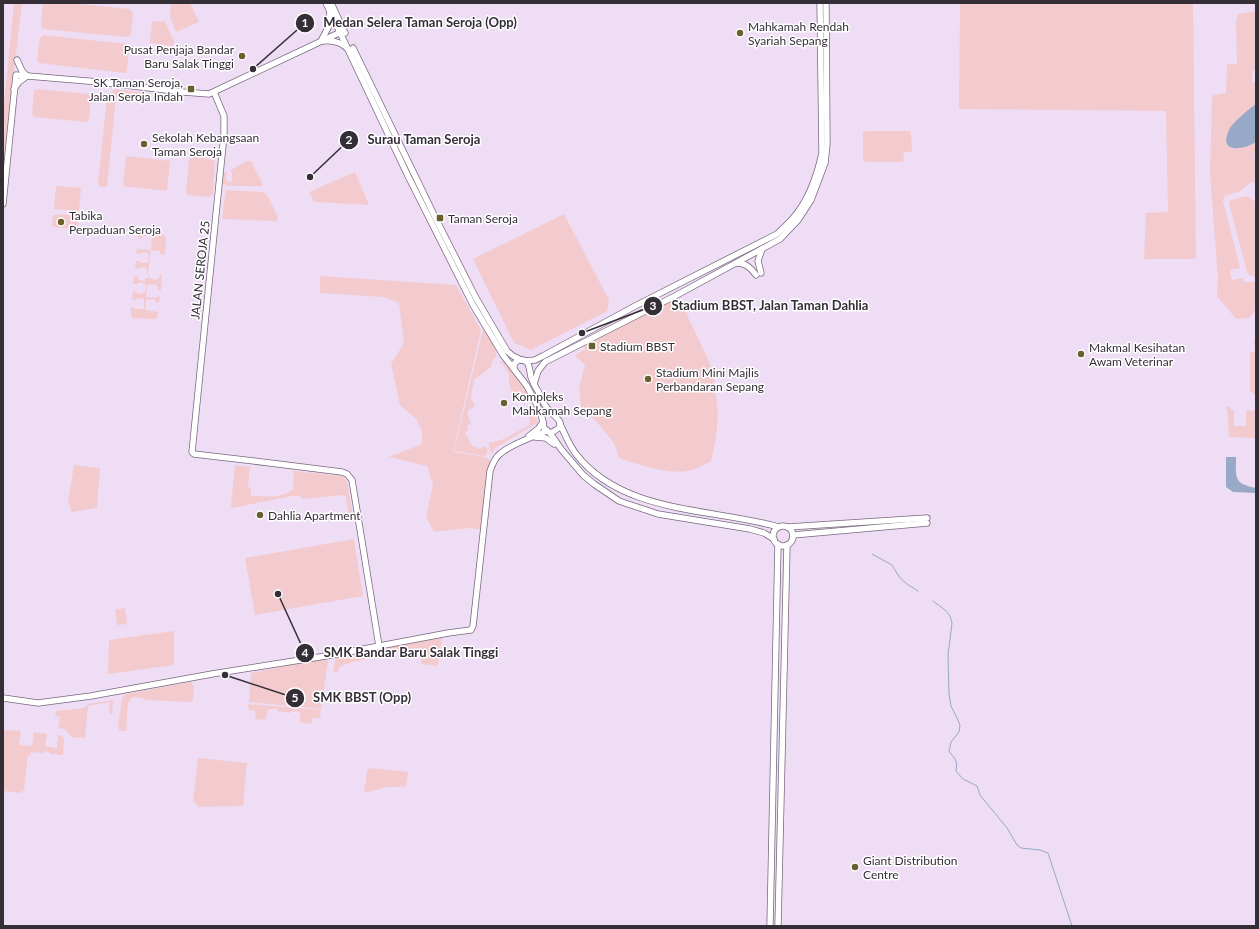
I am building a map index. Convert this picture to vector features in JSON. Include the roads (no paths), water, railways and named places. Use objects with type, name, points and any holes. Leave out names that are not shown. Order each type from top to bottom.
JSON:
[{"type":"street","points":[[326,3],[342,31],[476,298],[507,351],[513,356],[528,363],[530,366],[531,378],[547,409],[557,417],[568,443],[583,462],[604,480],[639,497],[666,505],[755,521],[778,527],[927,520],[793,535]]},
{"type":"street","points":[[331,3],[351,53],[408,176],[473,305],[503,354],[527,386],[541,413],[544,428],[549,432],[561,449],[594,484],[619,501],[658,514],[750,529],[764,533],[774,539],[781,546],[787,545],[792,541],[793,535],[788,527]]},
{"type":"street","points":[[514,369],[514,364],[516,361],[535,360],[671,287],[777,234],[793,218],[806,199],[817,174],[822,153],[820,3]]},
{"type":"street","points":[[534,384],[538,371],[545,362],[675,296],[780,239],[798,220],[811,200],[825,163],[827,144],[826,3]]},
{"type":"street","points":[[321,41],[329,26],[329,9]]},
{"type":"street","points":[[3,204],[16,75],[99,82],[207,94],[342,31]]},
{"type":"street","points":[[321,41],[328,40],[339,43],[344,45],[351,53]]},
{"type":"street","points":[[17,60],[22,71],[27,76]]},
{"type":"street","points":[[14,89],[19,82],[27,76]]},
{"type":"street","name":"JALAN SEROJA 25","points":[[214,92],[224,116],[224,135],[192,452],[194,454],[342,472],[350,476],[352,480],[380,646]]},
{"type":"street","points":[[736,263],[742,263],[759,274],[758,261],[762,249]]},
{"type":"street","points":[[671,287],[675,296]]},
{"type":"street","points":[[3,698],[38,703],[90,696],[471,630],[473,626],[490,472],[496,459],[501,453],[524,440],[538,429],[542,422]]},
{"type":"street","points":[[524,440],[558,429],[560,424]]},
{"type":"street","points":[[532,437],[546,438],[561,449]]},
{"type":"street","points":[[774,539],[774,532],[778,527]]},
{"type":"street","points":[[770,926],[778,544]]},
{"type":"street","points":[[778,926],[787,545]]},
{"type":"water","points":[[1256,104],[1256,142],[1239,148],[1229,146],[1226,138],[1230,127]]},
{"type":"water","points":[[1226,457],[1236,457],[1237,478],[1243,484],[1256,488],[1256,493],[1233,492],[1226,487]]},
{"type":"waterway","points":[[872,554],[892,565],[900,578],[918,591]]},
{"type":"waterway","points":[[933,601],[945,610],[950,616],[952,623],[948,655],[949,694],[951,706],[960,725],[959,732],[951,742],[949,751],[956,762],[956,771],[963,779],[977,786],[980,795],[1007,828],[1017,845],[1021,848],[1040,850],[1048,853],[1072,926]]},
{"type":"place","name":"Mahkamah Rendah Syariah Sepang","points":[[740,33]]},
{"type":"place","name":"Pusat Penjaja Bandar Baru Salak Tinggi","points":[[242,56]]},
{"type":"place","name":"Medan Selera Taman Seroja (Opp)","points":[[253,69]]},
{"type":"place","name":"SK Taman Seroja, Jalan Seroja Indah","points":[[191,89]]},
{"type":"place","name":"Sekolah Kebangsaan Taman Seroja","points":[[144,144]]},
{"type":"place","name":"Surau Taman Seroja","points":[[310,177]]},
{"type":"place","name":"Taman Seroja","points":[[440,218]]},
{"type":"place","name":"Tabika Perpaduan Seroja","points":[[61,222]]},
{"type":"place","name":"Stadium BBST, Jalan Taman Dahlia","points":[[582,333]]},
{"type":"place","name":"Stadium BBST","points":[[592,346]]},
{"type":"place","name":"Makmal Kesihatan Awam Veterinar","points":[[1081,354]]},
{"type":"place","name":"Stadium Mini Majlis Perbandaran Sepang","points":[[648,379]]},
{"type":"place","name":"Kompleks Mahkamah Sepang","points":[[504,403]]},
{"type":"place","name":"Dahlia Apartment","points":[[260,515]]},
{"type":"place","name":"SMK Bandar Baru Salak Tinggi","points":[[278,594]]},
{"type":"place","name":"SMK BBST (Opp)","points":[[225,675]]},
{"type":"place","name":"Giant Distribution Centre","points":[[855,867]]}]
